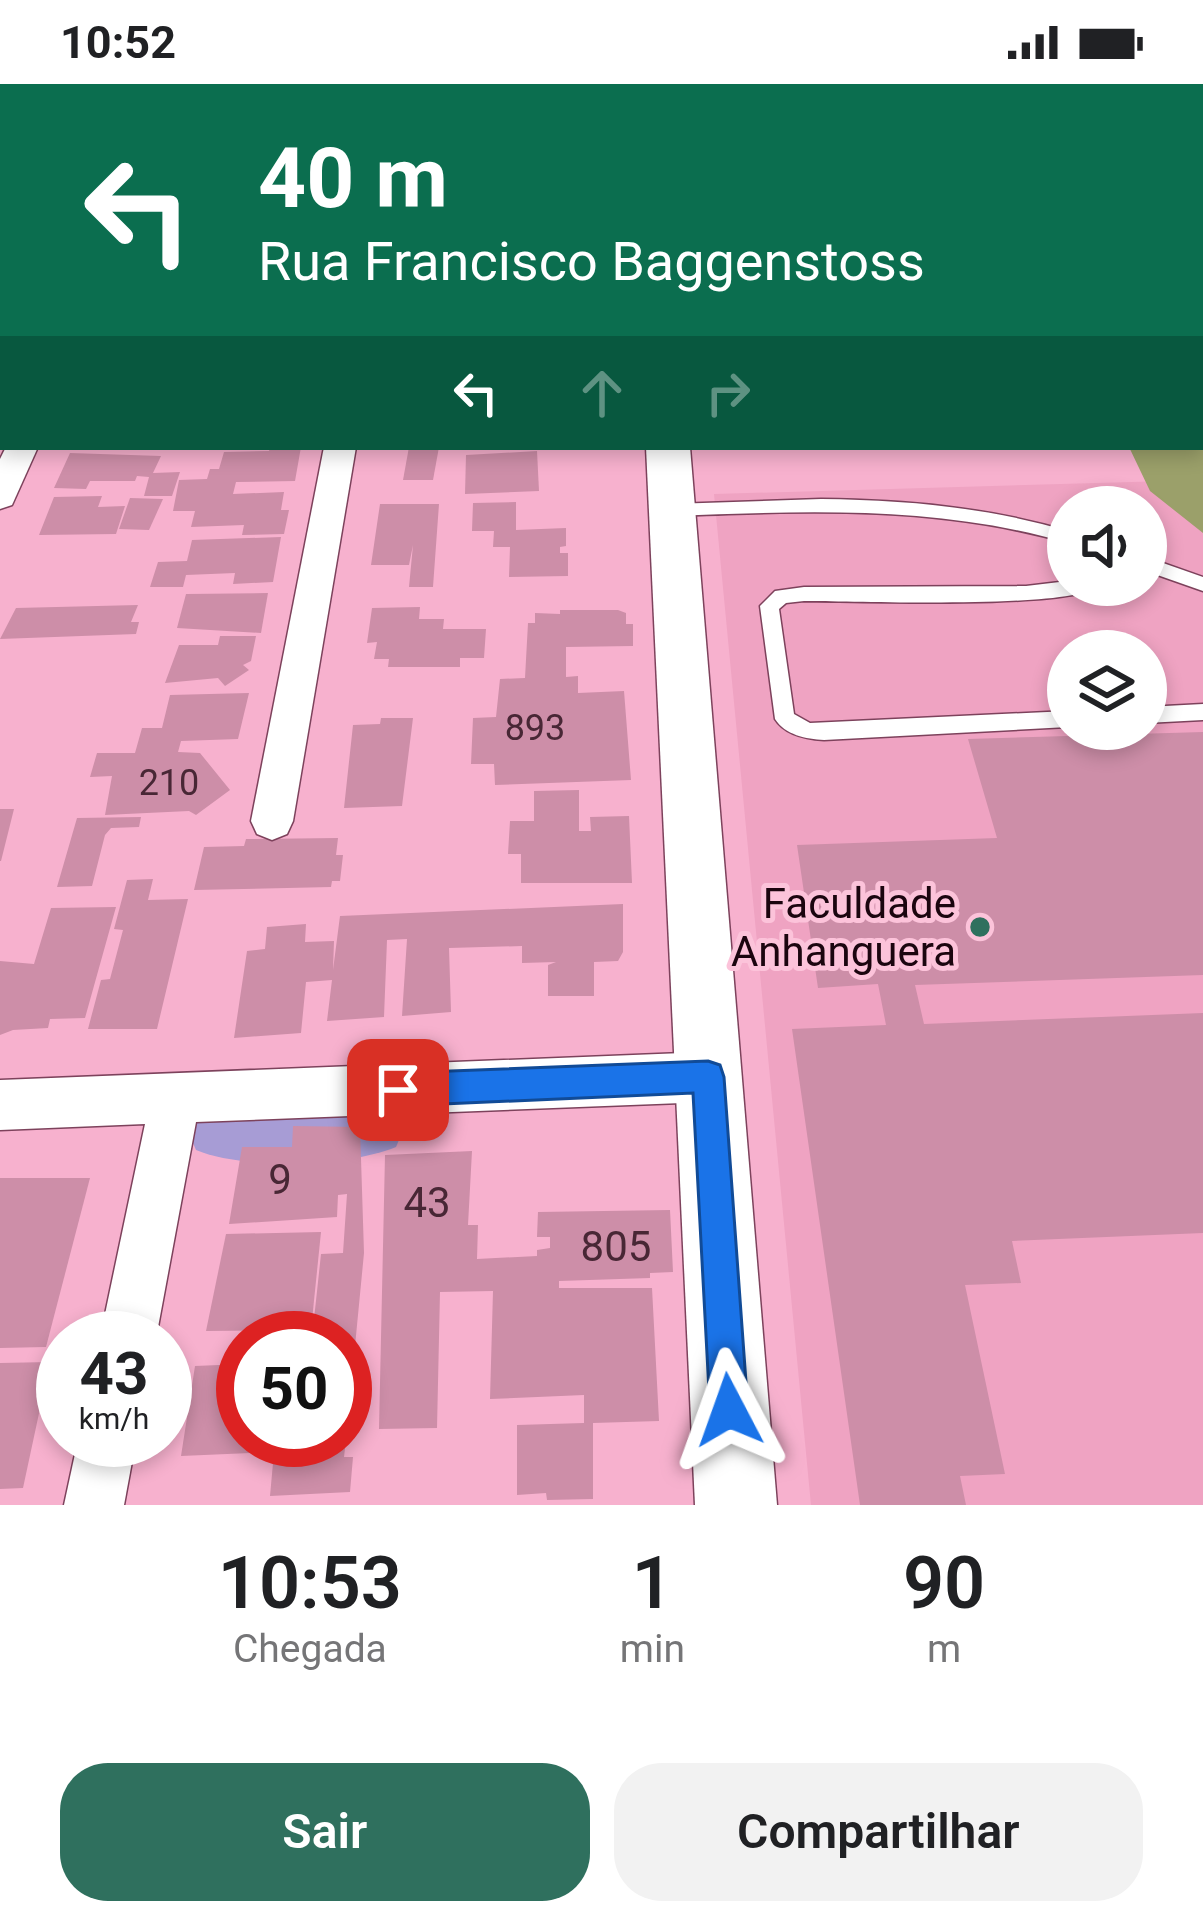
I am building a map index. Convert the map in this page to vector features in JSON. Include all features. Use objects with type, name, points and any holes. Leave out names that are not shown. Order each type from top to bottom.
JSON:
[{"type":"main road","points":[[668,450],[736,1505]]},
{"type":"street","points":[[0,496],[21,450]]},
{"type":"street","points":[[272,820],[339,450]]},
{"type":"street","points":[[0,1105],[708,1077]]},
{"type":"street","points":[[133,1311],[176,1099]]},
{"type":"street","points":[[94,1505],[102,1467]]},
{"type":"lane","points":[[672,510],[841,505],[928,510],[1047,533]]},
{"type":"lane","points":[[1167,571],[1203,584]]},
{"type":"lane","points":[[1047,590],[782,596],[770,606],[782,714],[797,727],[824,731],[1047,720]]},
{"type":"lane","points":[[1167,714],[1203,712]]},
{"type":"shaded area","name":"Faculdade Anhanguera","points":[[1203,480],[1203,1505],[811,1505],[714,494]]},
{"type":"green space","points":[[1130,450],[1203,450],[1203,533],[1167,504],[1167,486],[1148,486]]},
{"type":"building","points":[[300,450],[295,481],[236,482],[233,494],[284,492],[281,510],[289,510],[284,534],[242,535],[244,525],[191,527],[195,511],[173,511],[179,480],[207,479],[210,469],[219,469],[224,452]]},
{"type":"building","points":[[408,450],[438,450],[433,480],[403,480]]},
{"type":"building","points":[[537,451],[539,491],[465,494],[466,455]]},
{"type":"building","points":[[70,453],[161,456],[153,473],[180,472],[172,496],[144,496],[149,477],[137,476],[135,481],[90,481],[86,489],[54,488]]},
{"type":"building","points":[[102,496],[98,507],[125,506],[116,534],[39,535],[54,497]]},
{"type":"building","points":[[130,498],[163,499],[149,530],[119,529]]},
{"type":"building","points":[[516,502],[516,530],[566,528],[566,546],[560,547],[560,553],[568,553],[568,576],[509,577],[510,547],[493,547],[494,531],[472,531],[473,503]]},
{"type":"building","points":[[380,504],[439,504],[433,587],[409,587],[413,545],[409,565],[371,565]]},
{"type":"building","points":[[281,537],[273,582],[233,584],[235,573],[186,575],[183,587],[150,587],[158,562],[187,561],[192,540]]},
{"type":"building","points":[[268,593],[261,633],[177,628],[186,594]]},
{"type":"building","points":[[138,605],[131,622],[139,622],[136,634],[0,639],[16,608]]},
{"type":"building","points":[[420,607],[419,619],[444,619],[443,629],[486,629],[484,658],[460,658],[460,667],[388,667],[389,659],[374,659],[377,642],[367,643],[372,608]]},
{"type":"building","points":[[560,610],[618,610],[626,613],[626,624],[633,624],[633,646],[566,647],[566,677],[578,676],[578,693],[624,691],[631,780],[495,785],[494,764],[471,764],[473,718],[496,717],[500,679],[525,678],[528,623],[535,623],[535,613],[560,614]]},
{"type":"building","points":[[220,636],[256,636],[251,661],[243,665],[249,670],[225,686],[218,678],[165,683],[179,645],[218,645]]},
{"type":"building","points":[[249,693],[238,739],[181,741],[178,752],[200,753],[230,790],[196,815],[189,811],[105,815],[112,776],[90,777],[97,753],[135,753],[142,728],[162,728],[170,695]]},
{"type":"building","points":[[381,718],[413,718],[402,806],[344,808],[353,725],[380,724]]},
{"type":"building","points":[[1203,732],[1203,975],[915,985],[924,1024],[1203,1013],[1203,1233],[1012,1241],[1021,1283],[965,1285],[1005,1474],[960,1476],[966,1505],[860,1505],[792,1029],[886,1025],[878,984],[818,988],[797,845],[997,838],[968,739],[1047,737],[1047,750],[1167,750],[1167,733]]},
{"type":"building","points":[[579,790],[579,831],[591,831],[590,817],[629,816],[632,883],[521,883],[521,854],[508,854],[510,821],[534,821],[534,791]]},
{"type":"building","points":[[0,809],[14,809],[1,861],[0,861]]},
{"type":"building","points":[[141,817],[139,827],[111,828],[105,835],[92,886],[57,887],[77,818]]},
{"type":"building","points":[[338,838],[336,855],[343,855],[340,881],[332,881],[331,887],[194,890],[204,847],[244,846],[246,839]]},
{"type":"building","points":[[153,879],[148,900],[188,899],[157,1029],[88,1029],[101,980],[110,979],[123,930],[114,929],[127,880]]},
{"type":"building","points":[[623,904],[623,952],[618,961],[594,962],[594,996],[548,996],[548,965],[556,962],[522,963],[522,946],[449,948],[451,1012],[402,1016],[407,939],[387,940],[384,1017],[327,1021],[332,980],[306,982],[301,1033],[234,1038],[247,951],[265,949],[267,927],[306,924],[305,942],[334,941],[333,970],[340,916]]},
{"type":"building","points":[[116,907],[85,1018],[50,1019],[48,1028],[0,1035],[0,961],[34,964],[51,908]]},
{"type":"building","points":[[293,1126],[360,1127],[364,1253],[358,1311],[315,1311],[321,1254],[343,1253],[347,1194],[338,1195],[337,1217],[229,1224],[242,1147],[292,1147]]},
{"type":"building","points":[[472,1151],[468,1225],[478,1225],[477,1259],[537,1256],[537,1250],[550,1248],[550,1237],[537,1237],[538,1212],[670,1210],[673,1272],[650,1273],[650,1278],[559,1281],[559,1288],[652,1288],[659,1421],[593,1423],[593,1499],[517,1495],[517,1425],[584,1423],[584,1395],[490,1399],[493,1291],[440,1292],[437,1428],[379,1429],[385,1155]]},
{"type":"building","points":[[0,1178],[90,1178],[55,1311],[36,1311],[36,1347],[0,1348]]},
{"type":"building","points":[[321,1232],[313,1311],[216,1311],[216,1331],[206,1331],[226,1234]]},
{"type":"building","points":[[36,1362],[36,1427],[23,1488],[0,1489],[0,1363]]},
{"type":"building","points":[[216,1365],[216,1454],[192,1456],[195,1366]]},
{"type":"building","points":[[273,1467],[352,1467],[350,1492],[270,1496]]},
{"type":"waterway","points":[[224,1122],[368,1119]]},
{"type":"place","name":"Faculdade Anhanguera","points":[[980,927]]},
{"type":"route","points":[[398,1090],[708,1077],[729,1410]]}]
